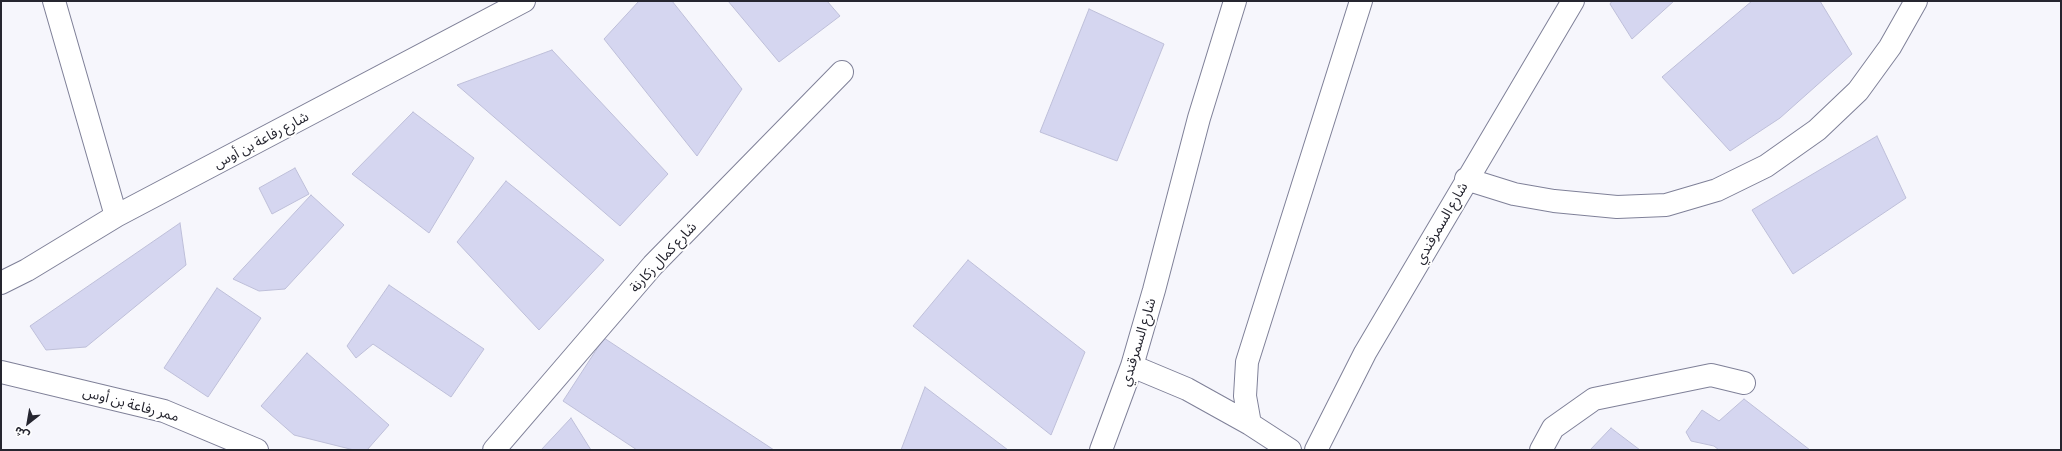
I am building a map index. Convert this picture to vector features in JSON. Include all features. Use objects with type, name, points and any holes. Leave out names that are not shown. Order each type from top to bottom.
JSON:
[{"type":"street","points":[[54,1],[116,216]]},
{"type":"street","name":"شارع رفاعة بن أوس","points":[[1,283],[27,270],[116,216],[524,1]]},
{"type":"street","name":"شارع السمرقندي","points":[[1101,450],[1132,366],[1158,276],[1198,118],[1235,1]]},
{"type":"street","points":[[1250,424],[1245,396],[1247,362],[1361,1]]},
{"type":"street","name":"شارع السمرقندي","points":[[1316,450],[1365,353],[1466,179],[1573,1]]},
{"type":"street","points":[[1466,179],[1514,194],[1554,201],[1617,206],[1666,205],[1717,190],[1766,166],[1817,130],[1858,91],[1890,48],[1916,1]]},
{"type":"street","name":"شارع كمال زكارنة","points":[[494,450],[653,265],[842,72]]},
{"type":"street","points":[[1132,366],[1187,389],[1250,424],[1290,450]]},
{"type":"street","name":"ممر رفاعة بن أوس","points":[[1,372],[164,411],[256,450]]},
{"type":"street","points":[[1541,450],[1553,428],[1594,399],[1711,375],[1744,383]]},
{"type":"building","points":[[639,1],[672,1],[742,89],[697,156],[604,39]]},
{"type":"building","points":[[728,1],[827,1],[840,16],[779,62]]},
{"type":"building","points":[[1612,1],[1674,1],[1632,39],[1610,4]]},
{"type":"building","points":[[1752,1],[1820,1],[1852,54],[1780,118],[1730,151],[1662,77]]},
{"type":"building","points":[[1089,9],[1164,44],[1117,161],[1040,132]]},
{"type":"building","points":[[552,50],[668,174],[620,226],[457,85]]},
{"type":"building","points":[[413,112],[474,158],[429,233],[352,174]]},
{"type":"building","points":[[1877,136],[1906,198],[1793,274],[1752,210]]},
{"type":"building","points":[[295,168],[309,194],[272,214],[259,188]]},
{"type":"building","points":[[506,181],[604,260],[539,330],[457,242]]},
{"type":"building","points":[[311,195],[344,225],[285,289],[259,291],[233,279]]},
{"type":"building","points":[[180,223],[186,265],[86,347],[46,350],[30,326]]},
{"type":"building","points":[[968,260],[1085,352],[1051,435],[913,326]]},
{"type":"building","points":[[389,285],[484,349],[451,397],[373,344],[356,358],[347,346]]},
{"type":"building","points":[[217,288],[261,318],[208,397],[164,368]]},
{"type":"building","points":[[604,338],[774,450],[637,450],[563,401]]},
{"type":"building","points":[[307,353],[389,425],[367,450],[354,450],[294,435],[261,406]]},
{"type":"building","points":[[925,387],[1008,450],[901,450]]},
{"type":"building","points":[[1744,399],[1810,450],[1719,450],[1714,446],[1691,441],[1686,432],[1702,410],[1719,421]]},
{"type":"building","points":[[571,418],[591,450],[541,450]]},
{"type":"building","points":[[1611,428],[1640,450],[1590,450]]}]
